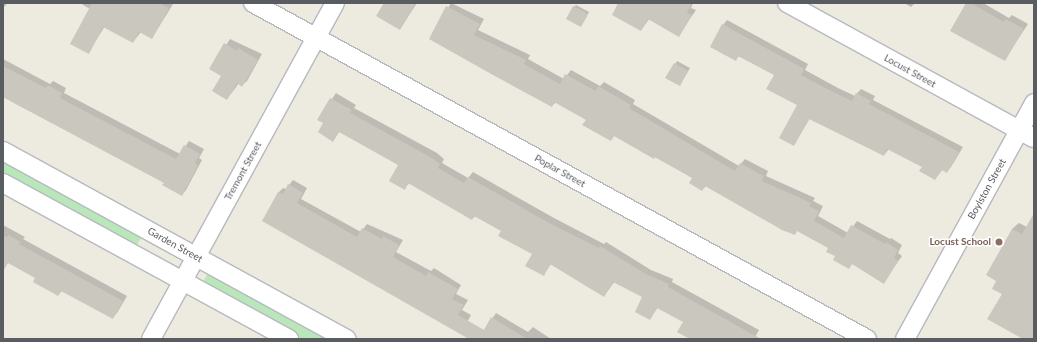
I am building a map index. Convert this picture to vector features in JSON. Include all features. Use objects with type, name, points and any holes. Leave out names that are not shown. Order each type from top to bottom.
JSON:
[{"type":"street","name":"Poplar Street","points":[[252,3],[867,339]]},
{"type":"street","name":"Tremont Street","points":[[152,339],[335,3]]},
{"type":"street","name":"Locust Street","points":[[787,3],[1027,134]]},
{"type":"street","name":"Boylston Street","points":[[905,339],[1027,134],[1034,103]]},
{"type":"street","name":"Garden Street","points":[[3,151],[347,339]]},
{"type":"street","points":[[3,184],[289,339]]},
{"type":"green space","points":[[3,155],[145,232],[133,251],[3,180]]},
{"type":"green space","points":[[211,268],[341,339],[295,339],[200,287]]},
{"type":"building","points":[[92,3],[160,3],[169,8],[152,39],[139,32],[133,43],[103,27],[89,54],[70,44]]},
{"type":"building","points":[[384,3],[416,3],[400,30],[376,16]]},
{"type":"building","points":[[618,3],[692,3],[687,13],[692,15],[679,37],[648,19],[641,31],[612,15]]},
{"type":"building","points":[[966,3],[971,3],[1004,22],[1006,19],[1024,29],[1005,61],[950,31]]},
{"type":"building","points":[[446,6],[480,24],[474,35],[526,60],[524,64],[560,84],[565,74],[596,91],[598,86],[631,105],[629,108],[735,171],[740,163],[764,176],[762,181],[811,203],[809,206],[819,211],[814,221],[844,238],[851,225],[885,244],[886,242],[898,250],[894,258],[898,261],[884,284],[852,264],[849,269],[833,260],[835,256],[826,252],[828,248],[797,231],[795,235],[782,230],[705,186],[702,191],[689,183],[692,178],[655,157],[654,159],[614,136],[611,141],[582,125],[586,120],[554,102],[552,107],[429,39]]},
{"type":"building","points":[[573,6],[588,14],[581,27],[566,19]]},
{"type":"building","points":[[722,24],[804,69],[801,75],[852,101],[856,93],[871,101],[869,104],[959,152],[947,173],[942,170],[935,180],[919,171],[922,167],[887,149],[884,156],[809,119],[794,146],[779,138],[797,105],[766,89],[774,75],[738,56],[736,61],[710,47]]},
{"type":"building","points":[[224,43],[237,51],[238,48],[258,60],[242,87],[237,83],[227,100],[212,91],[221,76],[209,69]]},
{"type":"building","points":[[674,63],[688,71],[680,86],[665,78]]},
{"type":"building","points":[[3,66],[46,88],[48,85],[62,93],[60,98],[176,159],[184,145],[200,154],[195,163],[198,165],[182,196],[162,185],[164,183],[3,97]]},
{"type":"building","points":[[330,98],[352,110],[350,113],[432,158],[440,164],[438,168],[464,183],[468,177],[549,223],[599,248],[600,246],[646,274],[669,284],[668,287],[761,339],[690,339],[677,332],[683,322],[657,308],[650,320],[635,312],[642,297],[613,282],[604,297],[550,264],[544,276],[525,266],[532,254],[498,236],[501,231],[474,216],[472,220],[408,183],[405,190],[389,181],[398,165],[339,132],[333,142],[318,132],[323,123],[317,120]]},
{"type":"building","points":[[288,184],[303,193],[297,203],[357,237],[362,228],[382,239],[383,236],[399,245],[393,257],[426,276],[428,272],[458,289],[452,299],[464,305],[458,315],[484,330],[491,317],[527,339],[469,339],[262,221],[278,192],[283,194]]},
{"type":"building","points":[[1034,213],[1034,339],[1023,339],[987,319],[1002,294],[992,289],[996,281],[986,275],[1012,229],[1022,234]]},
{"type":"building","points":[[8,235],[21,242],[19,244],[123,301],[113,319],[61,291],[58,296],[33,282],[35,278],[8,263],[3,271],[3,236],[7,237]]},
{"type":"place","name":"Locust School","points":[[999,242]]}]
